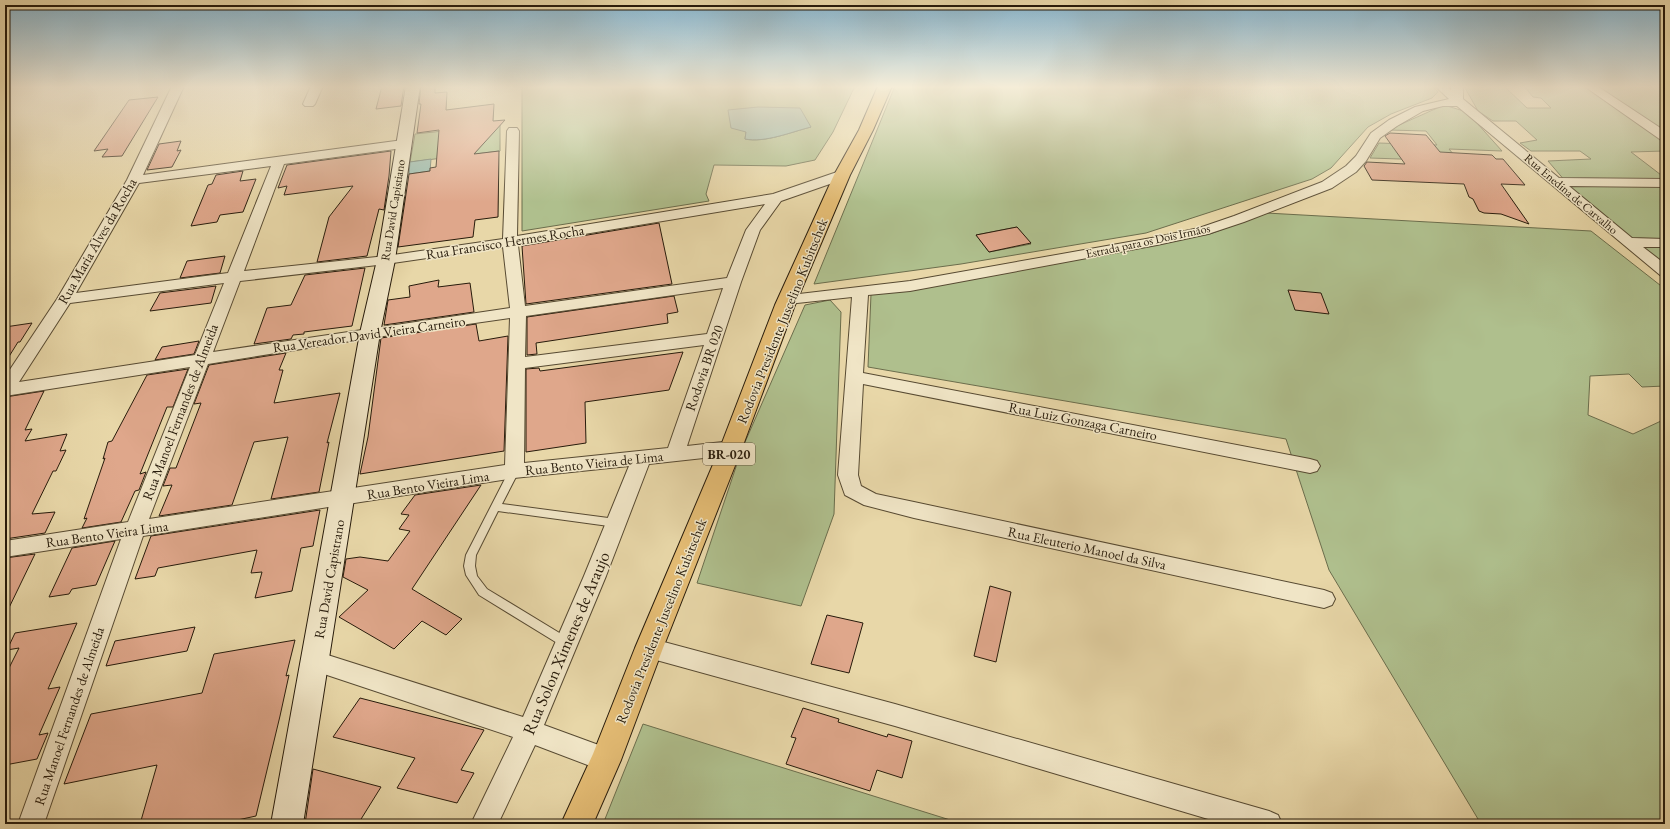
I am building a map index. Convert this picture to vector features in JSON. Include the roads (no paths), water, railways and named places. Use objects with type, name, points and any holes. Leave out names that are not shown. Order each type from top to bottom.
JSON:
[{"type":"highway","name":"Rodovia Presidente Juscelino Kubitschek","points":[[577,824],[606,760],[649,648],[731,448],[788,299],[842,175],[868,125]]},
{"type":"street","name":"Rua Maria Alves da Rocha","points":[[5,390],[65,299],[134,180],[160,125]]},
{"type":"street","name":"Rua David Capistiano","points":[[370,333],[386,260],[406,125]]},
{"type":"street","name":"Estrada para os Dois Irmãos","points":[[788,299],[910,286],[1204,231],[1327,185],[1351,168],[1361,158],[1375,136],[1391,125]]},
{"type":"street","name":"Rua Enedina de Carvalho","points":[[1486,125],[1558,182],[1665,272]]},
{"type":"street","points":[[1648,125],[1665,136]]},
{"type":"street","points":[[513,131],[510,242],[518,313],[514,471]]},
{"type":"street","points":[[134,180],[403,144]]},
{"type":"street","name":"Rua Manoel Fernandes de Almeida","points":[[31,824],[135,530],[232,277],[279,161]]},
{"type":"street","name":"Rua Francisco Hermes Rocha","points":[[65,299],[232,277],[386,260],[510,242],[776,198],[842,175]]},
{"type":"street","points":[[1558,182],[1665,183]]},
{"type":"street","name":"Rodovia BR 020","points":[[674,455],[733,282],[753,230],[776,198]]},
{"type":"street","points":[[1630,242],[1665,243]]},
{"type":"street","name":"Rua Vereador David Vieira Carneiro","points":[[5,390],[370,333],[733,282]]},
{"type":"street","points":[[855,377],[860,292]]},
{"type":"street","name":"Rua David Capistrano","points":[[287,824],[370,333]]},
{"type":"street","points":[[516,364],[715,338]]},
{"type":"street","name":"Rua Luiz Gonzaga Carneiro","points":[[855,377],[1310,466]]},
{"type":"street","name":"Rua Eleuterio Manoel da Silva","points":[[855,377],[848,475],[852,490],[871,500],[1324,599]]},
{"type":"street","name":"Rua Bento Vieira de Lima","points":[[514,471],[641,459],[731,448]]},
{"type":"street","name":"Rua Solon Ximenes de Araujo","points":[[484,824],[529,731],[567,644],[641,459]]},
{"type":"street","name":"Rua Bento Vieira Lima","points":[[5,549],[514,471]]},
{"type":"street","points":[[649,648],[895,715],[1269,824]]},
{"type":"street","points":[[315,661],[529,731],[606,760]]},
{"type":"lane","points":[[514,471],[471,555],[468,567],[474,581],[483,592],[567,644]]},
{"type":"lane","points":[[496,507],[616,523]]}]
